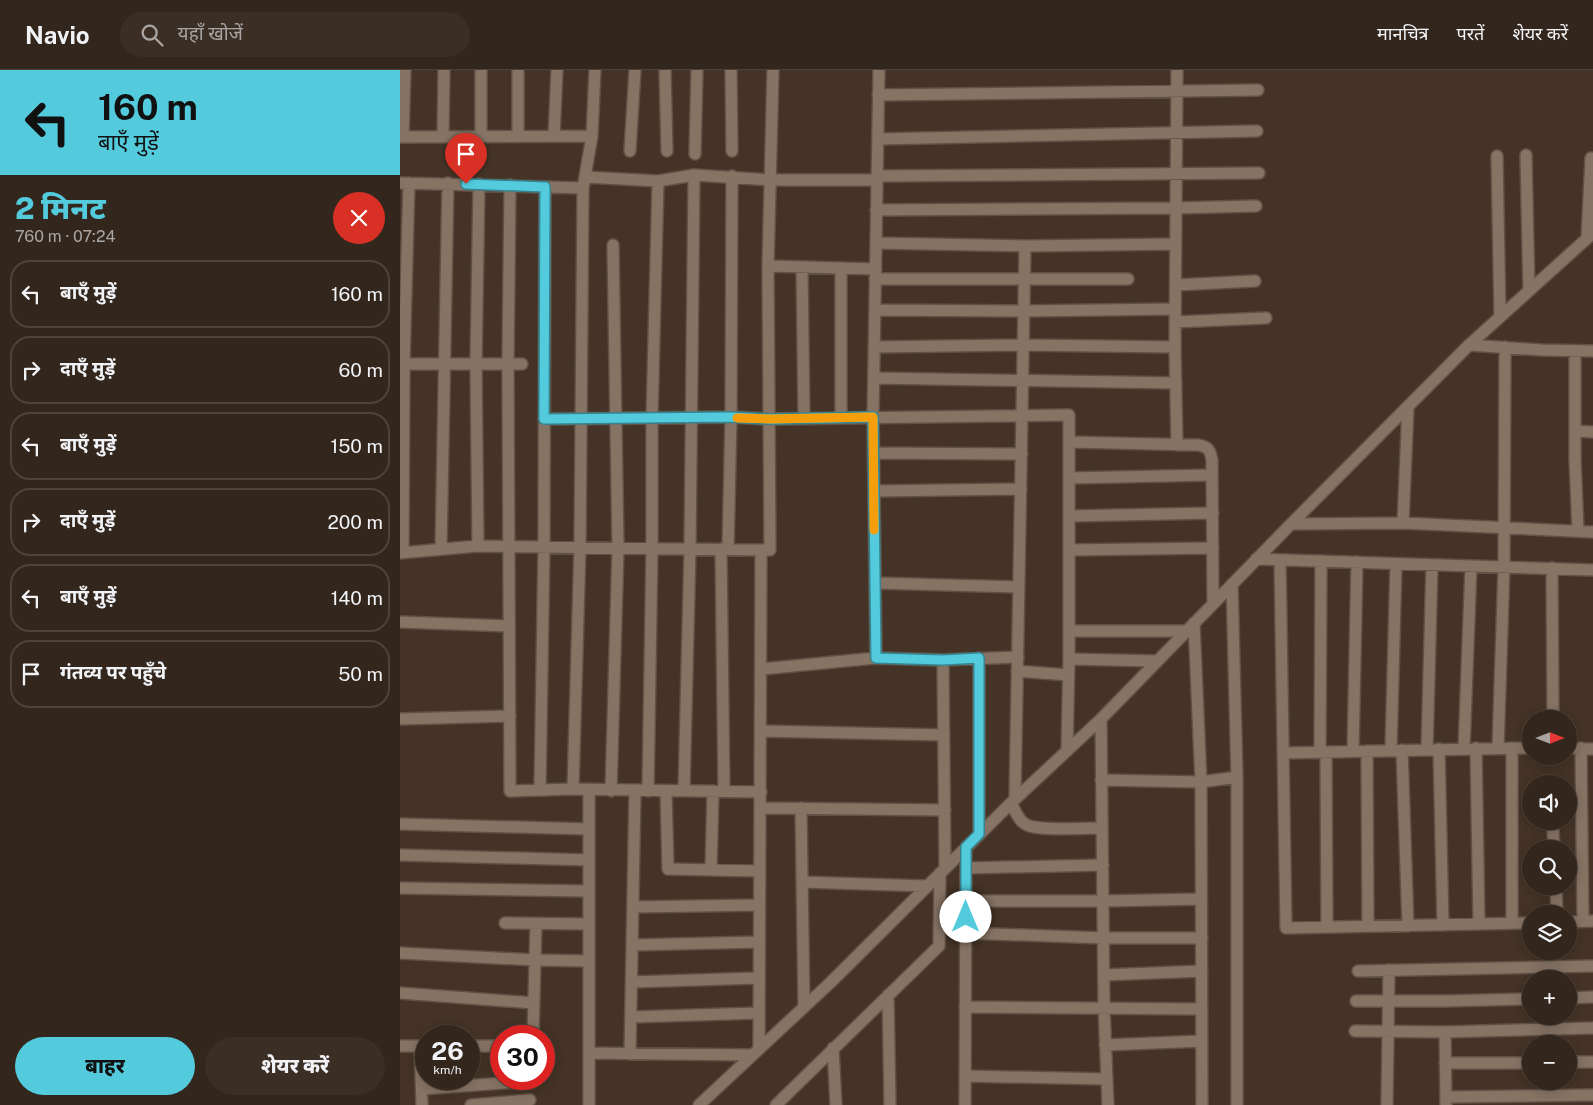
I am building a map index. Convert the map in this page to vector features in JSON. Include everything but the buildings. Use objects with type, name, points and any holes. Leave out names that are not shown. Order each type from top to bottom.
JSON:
[{"type":"street","points":[[405,70],[402,137],[592,136]]},
{"type":"street","points":[[443,136],[444,70]]},
{"type":"street","points":[[481,70],[481,136]]},
{"type":"street","points":[[518,70],[518,136]]},
{"type":"street","points":[[554,136],[557,70]]},
{"type":"street","points":[[573,789],[580,547],[584,182],[592,136],[595,70]]},
{"type":"street","points":[[630,152],[635,70]]},
{"type":"street","points":[[665,70],[667,152]]},
{"type":"street","points":[[695,154],[697,70]]},
{"type":"street","points":[[731,70],[732,152]]},
{"type":"street","points":[[772,70],[770,180],[768,266],[770,550],[478,546],[402,552],[404,183],[545,187],[584,182],[658,181],[694,175],[770,180],[1259,173]]},
{"type":"street","points":[[876,658],[873,417],[879,70]]},
{"type":"street","points":[[1177,70],[1175,309],[1177,444]]},
{"type":"street","points":[[878,95],[1258,90]]},
{"type":"street","points":[[878,139],[1258,131]]},
{"type":"street","points":[[1526,155],[1529,290]]},
{"type":"street","points":[[1496,156],[1500,316]]},
{"type":"street","points":[[699,1105],[804,1007],[1013,801],[1101,719],[1468,345],[1590,235],[1591,158]]},
{"type":"street","points":[[684,791],[690,549],[694,175]]},
{"type":"street","points":[[711,870],[719,791],[725,549],[731,417],[732,176]]},
{"type":"street","points":[[648,791],[652,418],[658,181]]},
{"type":"street","points":[[441,549],[448,183]]},
{"type":"street","points":[[478,546],[476,364],[479,184]]},
{"type":"street","points":[[510,185],[508,364],[510,791],[573,789],[761,792]]},
{"type":"street","points":[[540,790],[544,546],[545,187]]},
{"type":"street","points":[[876,210],[1256,206]]},
{"type":"street","points":[[876,243],[1025,246],[1176,244]]},
{"type":"street","points":[[611,790],[618,548],[613,245]]},
{"type":"street","points":[[1025,246],[1018,657],[1013,801],[1021,821],[1028,826],[1043,828],[1102,828]]},
{"type":"street","points":[[768,266],[841,268],[876,274],[1128,280]]},
{"type":"street","points":[[802,267],[804,419]]},
{"type":"street","points":[[841,268],[841,418]]},
{"type":"street","points":[[1176,285],[1255,281]]},
{"type":"street","points":[[875,310],[1175,309]]},
{"type":"street","points":[[1175,322],[1266,318]]},
{"type":"street","points":[[874,347],[1024,345],[1175,347]]},
{"type":"street","points":[[1468,345],[1593,351]]},
{"type":"street","points":[[1498,748],[1504,567],[1506,347]]},
{"type":"street","points":[[1575,351],[1578,531]]},
{"type":"street","points":[[402,364],[522,364]]},
{"type":"street","points":[[874,378],[1176,383]]},
{"type":"street","points":[[1402,524],[1408,407]]},
{"type":"street","points":[[544,419],[690,419],[731,417],[804,419],[1068,415],[1067,751]]},
{"type":"street","points":[[1575,431],[1593,432]]},
{"type":"street","points":[[1068,442],[1177,444],[1206,446],[1210,450],[1212,460],[1213,603]]},
{"type":"street","points":[[874,453],[1022,454]]},
{"type":"street","points":[[1068,478],[1212,475]]},
{"type":"street","points":[[874,491],[1021,489]]},
{"type":"street","points":[[1068,516],[1213,513]]},
{"type":"street","points":[[1291,524],[1402,524],[1593,532]]},
{"type":"street","points":[[1068,550],[1213,548]]},
{"type":"street","points":[[756,1052],[759,1013],[761,550]]},
{"type":"street","points":[[1256,559],[1593,570]]},
{"type":"street","points":[[1280,560],[1286,928],[1522,922]]},
{"type":"street","points":[[1321,561],[1327,927]]},
{"type":"street","points":[[1353,751],[1357,562]]},
{"type":"street","points":[[1396,564],[1396,750],[1408,926]]},
{"type":"street","points":[[1432,565],[1433,749],[1442,925]]},
{"type":"street","points":[[1464,749],[1471,566]]},
{"type":"street","points":[[1552,568],[1553,710]]},
{"type":"street","points":[[875,583],[1019,587]]},
{"type":"street","points":[[1232,584],[1237,777],[1237,1105]]},
{"type":"street","points":[[400,622],[509,626]]},
{"type":"street","points":[[1068,630],[1190,627]]},
{"type":"street","points":[[1190,627],[1201,782],[1202,1105]]},
{"type":"street","points":[[761,669],[876,658],[943,660],[1018,657]]},
{"type":"street","points":[[979,658],[979,834]]},
{"type":"street","points":[[1068,659],[1158,661]]},
{"type":"street","points":[[776,1105],[832,1048],[939,946],[945,810],[943,660]]},
{"type":"street","points":[[1017,671],[1068,675]]},
{"type":"street","points":[[400,719],[510,716]]},
{"type":"street","points":[[1101,719],[1104,1008],[1108,1105]]},
{"type":"street","points":[[761,731],[944,735]]},
{"type":"street","points":[[1476,748],[1479,924]]},
{"type":"street","points":[[1512,748],[1512,923]]},
{"type":"street","points":[[1284,753],[1522,748]]},
{"type":"street","points":[[1587,748],[1588,921]]},
{"type":"street","points":[[1367,751],[1368,926]]},
{"type":"street","points":[[1102,780],[1201,782],[1237,777]]},
{"type":"street","points":[[589,790],[589,1105]]},
{"type":"street","points":[[630,1054],[635,791]]},
{"type":"street","points":[[666,791],[668,869],[760,870]]},
{"type":"street","points":[[760,808],[945,810]]},
{"type":"street","points":[[801,808],[804,1007]]},
{"type":"street","points":[[400,824],[589,829]]},
{"type":"street","points":[[1553,830],[1554,840]]},
{"type":"street","points":[[965,1105],[966,847]]},
{"type":"street","points":[[400,855],[589,860]]},
{"type":"street","points":[[966,868],[1103,865]]},
{"type":"street","points":[[802,882],[926,886]]},
{"type":"street","points":[[400,888],[589,892]]},
{"type":"street","points":[[966,901],[1201,899]]},
{"type":"street","points":[[633,907],[759,905]]},
{"type":"street","points":[[506,923],[589,924]]},
{"type":"street","points":[[533,1025],[536,924]]},
{"type":"street","points":[[966,933],[1104,938],[1202,938]]},
{"type":"street","points":[[632,945],[759,942]]},
{"type":"street","points":[[400,953],[589,961]]},
{"type":"street","points":[[1358,971],[1593,966]]},
{"type":"street","points":[[1387,1105],[1389,970]]},
{"type":"street","points":[[1104,975],[1202,971]]},
{"type":"street","points":[[632,982],[758,978]]},
{"type":"street","points":[[400,993],[534,1002]]},
{"type":"street","points":[[888,995],[890,1105]]},
{"type":"street","points":[[1577,998],[1593,997]]},
{"type":"street","points":[[1356,1001],[1522,999]]},
{"type":"street","points":[[965,1007],[1202,1008]]},
{"type":"street","points":[[631,1017],[759,1013]]},
{"type":"street","points":[[1355,1031],[1445,1032],[1593,1028]]},
{"type":"street","points":[[1445,1032],[1446,1101],[1593,1095]]},
{"type":"street","points":[[1106,1046],[1202,1041]]},
{"type":"street","points":[[400,1046],[415,1046]]},
{"type":"street","points":[[832,1048],[836,1105]]},
{"type":"street","points":[[589,1053],[756,1052]]},
{"type":"street","points":[[1577,1062],[1593,1062]]},
{"type":"street","points":[[1445,1063],[1522,1063]]},
{"type":"street","points":[[965,1076],[1106,1079]]},
{"type":"street","points":[[422,1090],[422,1105]]},
{"type":"street","points":[[471,1105],[530,1103],[531,1090]]},
{"type":"slow traffic","points":[[737,418],[873,417],[874,530]]},
{"type":"route","points":[[466,184],[545,187],[544,419],[873,417],[876,658],[943,660],[979,658],[979,834],[966,847],[966,917]]}]
